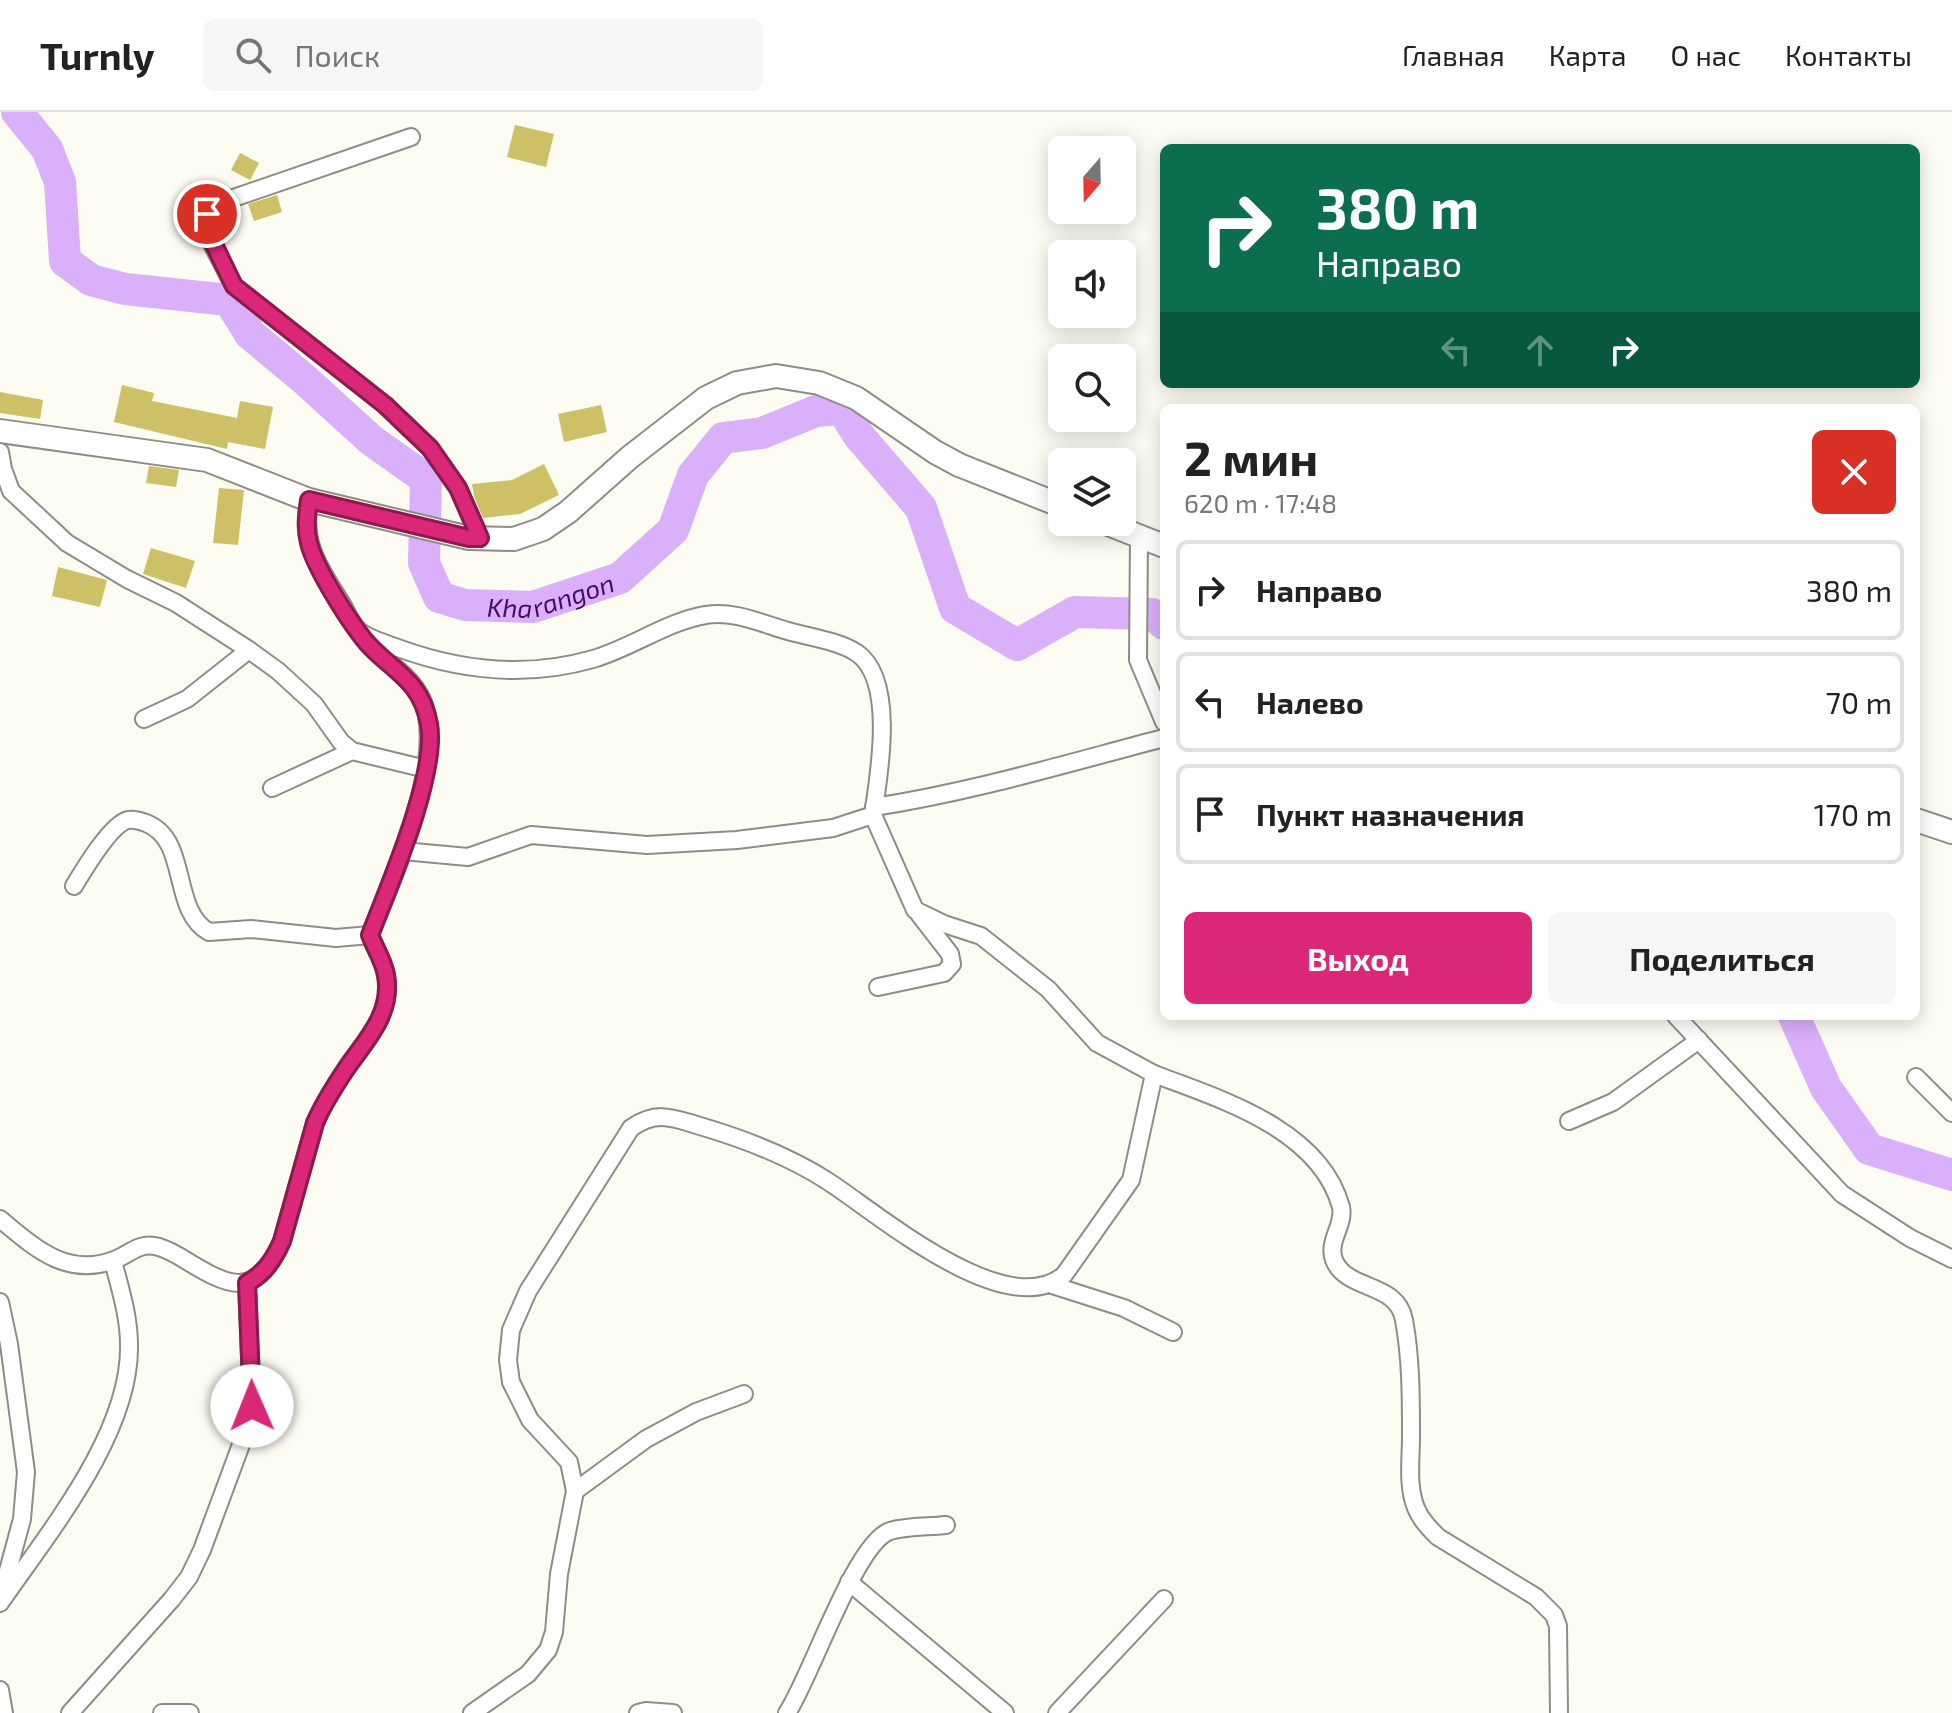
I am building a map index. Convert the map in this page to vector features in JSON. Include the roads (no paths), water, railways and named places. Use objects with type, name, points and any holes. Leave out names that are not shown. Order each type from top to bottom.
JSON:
[{"type":"street","points":[[411,137],[219,203],[207,214],[206,222],[212,244],[234,286],[385,405],[430,448],[458,488],[474,538]]},
{"type":"street","points":[[0,431],[207,460],[309,500],[474,538],[514,539],[543,529],[568,512],[630,457],[706,398],[737,383],[776,376],[819,383],[856,398],[959,465],[1048,500]]},
{"type":"street","points":[[0,452],[11,491],[67,543],[127,579],[176,603],[278,671],[314,704],[341,742],[352,751],[426,769]]},
{"type":"street","points":[[0,1219],[41,1253],[72,1264],[113,1261],[138,1248],[158,1246],[223,1282],[247,1283],[266,1270],[275,1256],[315,1123],[347,1067],[370,1038],[385,1006],[386,974],[370,935],[403,851],[426,769],[430,726],[422,699],[404,675],[369,645],[357,630],[313,558],[306,531],[309,500]]},
{"type":"street","points":[[1136,536],[1160,545]]},
{"type":"street","points":[[1139,537],[1140,669],[1160,713]]},
{"type":"street","points":[[357,630],[415,654],[488,670],[535,669],[589,660],[620,651],[689,619],[719,614],[754,621],[851,650],[869,667],[881,702],[883,731],[874,811],[915,910],[950,954],[952,964],[944,973],[878,987]]},
{"type":"street","points":[[144,719],[187,699],[249,650]]},
{"type":"street","points":[[403,851],[468,857],[531,835],[647,845],[737,840],[833,828],[874,811],[1160,739]]},
{"type":"street","points":[[272,788],[352,751]]},
{"type":"street","points":[[74,886],[117,827],[127,820],[138,820],[151,825],[168,841],[182,891],[198,922],[209,932],[251,929],[336,938],[370,935]]},
{"type":"street","points":[[1920,821],[1952,832]]},
{"type":"street","points":[[915,910],[981,936],[1048,989],[1097,1043],[1154,1074],[1243,1108],[1268,1121],[1294,1141],[1323,1171],[1342,1212],[1333,1245],[1336,1265],[1345,1274],[1393,1298],[1401,1306],[1411,1390],[1411,1490],[1415,1507],[1424,1523],[1438,1537],[1546,1604],[1558,1626],[1559,1713]]},
{"type":"street","points":[[1680,1020],[1842,1194],[1873,1216],[1952,1259]]},
{"type":"street","points":[[1569,1121],[1613,1102],[1699,1040]]},
{"type":"street","points":[[472,1713],[528,1674],[548,1650],[554,1632],[559,1574],[575,1491],[569,1462],[530,1420],[511,1382],[508,1360],[511,1330],[528,1291],[631,1128],[644,1119],[668,1117],[717,1131],[776,1154],[827,1180],[909,1240],[954,1265],[1004,1284],[1038,1289],[1052,1285],[1071,1267],[1131,1180],[1154,1074]]},
{"type":"street","points":[[1916,1077],[1952,1113]]},
{"type":"street","points":[[0,1602],[79,1488],[119,1409],[127,1376],[129,1345],[113,1261]]},
{"type":"street","points":[[70,1713],[172,1599],[189,1577],[202,1550],[249,1423],[252,1406],[247,1283]]},
{"type":"street","points":[[1052,1285],[1124,1308],[1173,1332]]},
{"type":"street","points":[[0,1302],[9,1344],[26,1472],[22,1519],[0,1602]]},
{"type":"street","points":[[575,1491],[646,1439],[696,1412],[744,1394]]},
{"type":"street","points":[[787,1713],[804,1684],[849,1582],[871,1547],[888,1531],[946,1525]]},
{"type":"street","points":[[849,1582],[1005,1713]]},
{"type":"street","points":[[1057,1713],[1164,1599]]},
{"type":"street","points":[[0,1690],[4,1713]]},
{"type":"street","points":[[638,1713],[667,1712]]},
{"type":"street","points":[[162,1713],[190,1713]]},
{"type":"waterway","name":"Kharangon","points":[[17,112],[47,149],[60,182],[65,261],[91,280],[125,289],[229,300],[250,334],[371,440],[426,479],[424,563],[439,597],[465,605],[533,607],[620,578],[673,530],[693,475],[723,438],[762,433],[816,411],[842,409],[859,436],[921,508],[955,608],[1017,645],[1075,612],[1152,614],[1160,621]]},
{"type":"waterway","name":"Kharangon","points":[[1796,1020],[1826,1088],[1869,1149],[1952,1175]]}]
